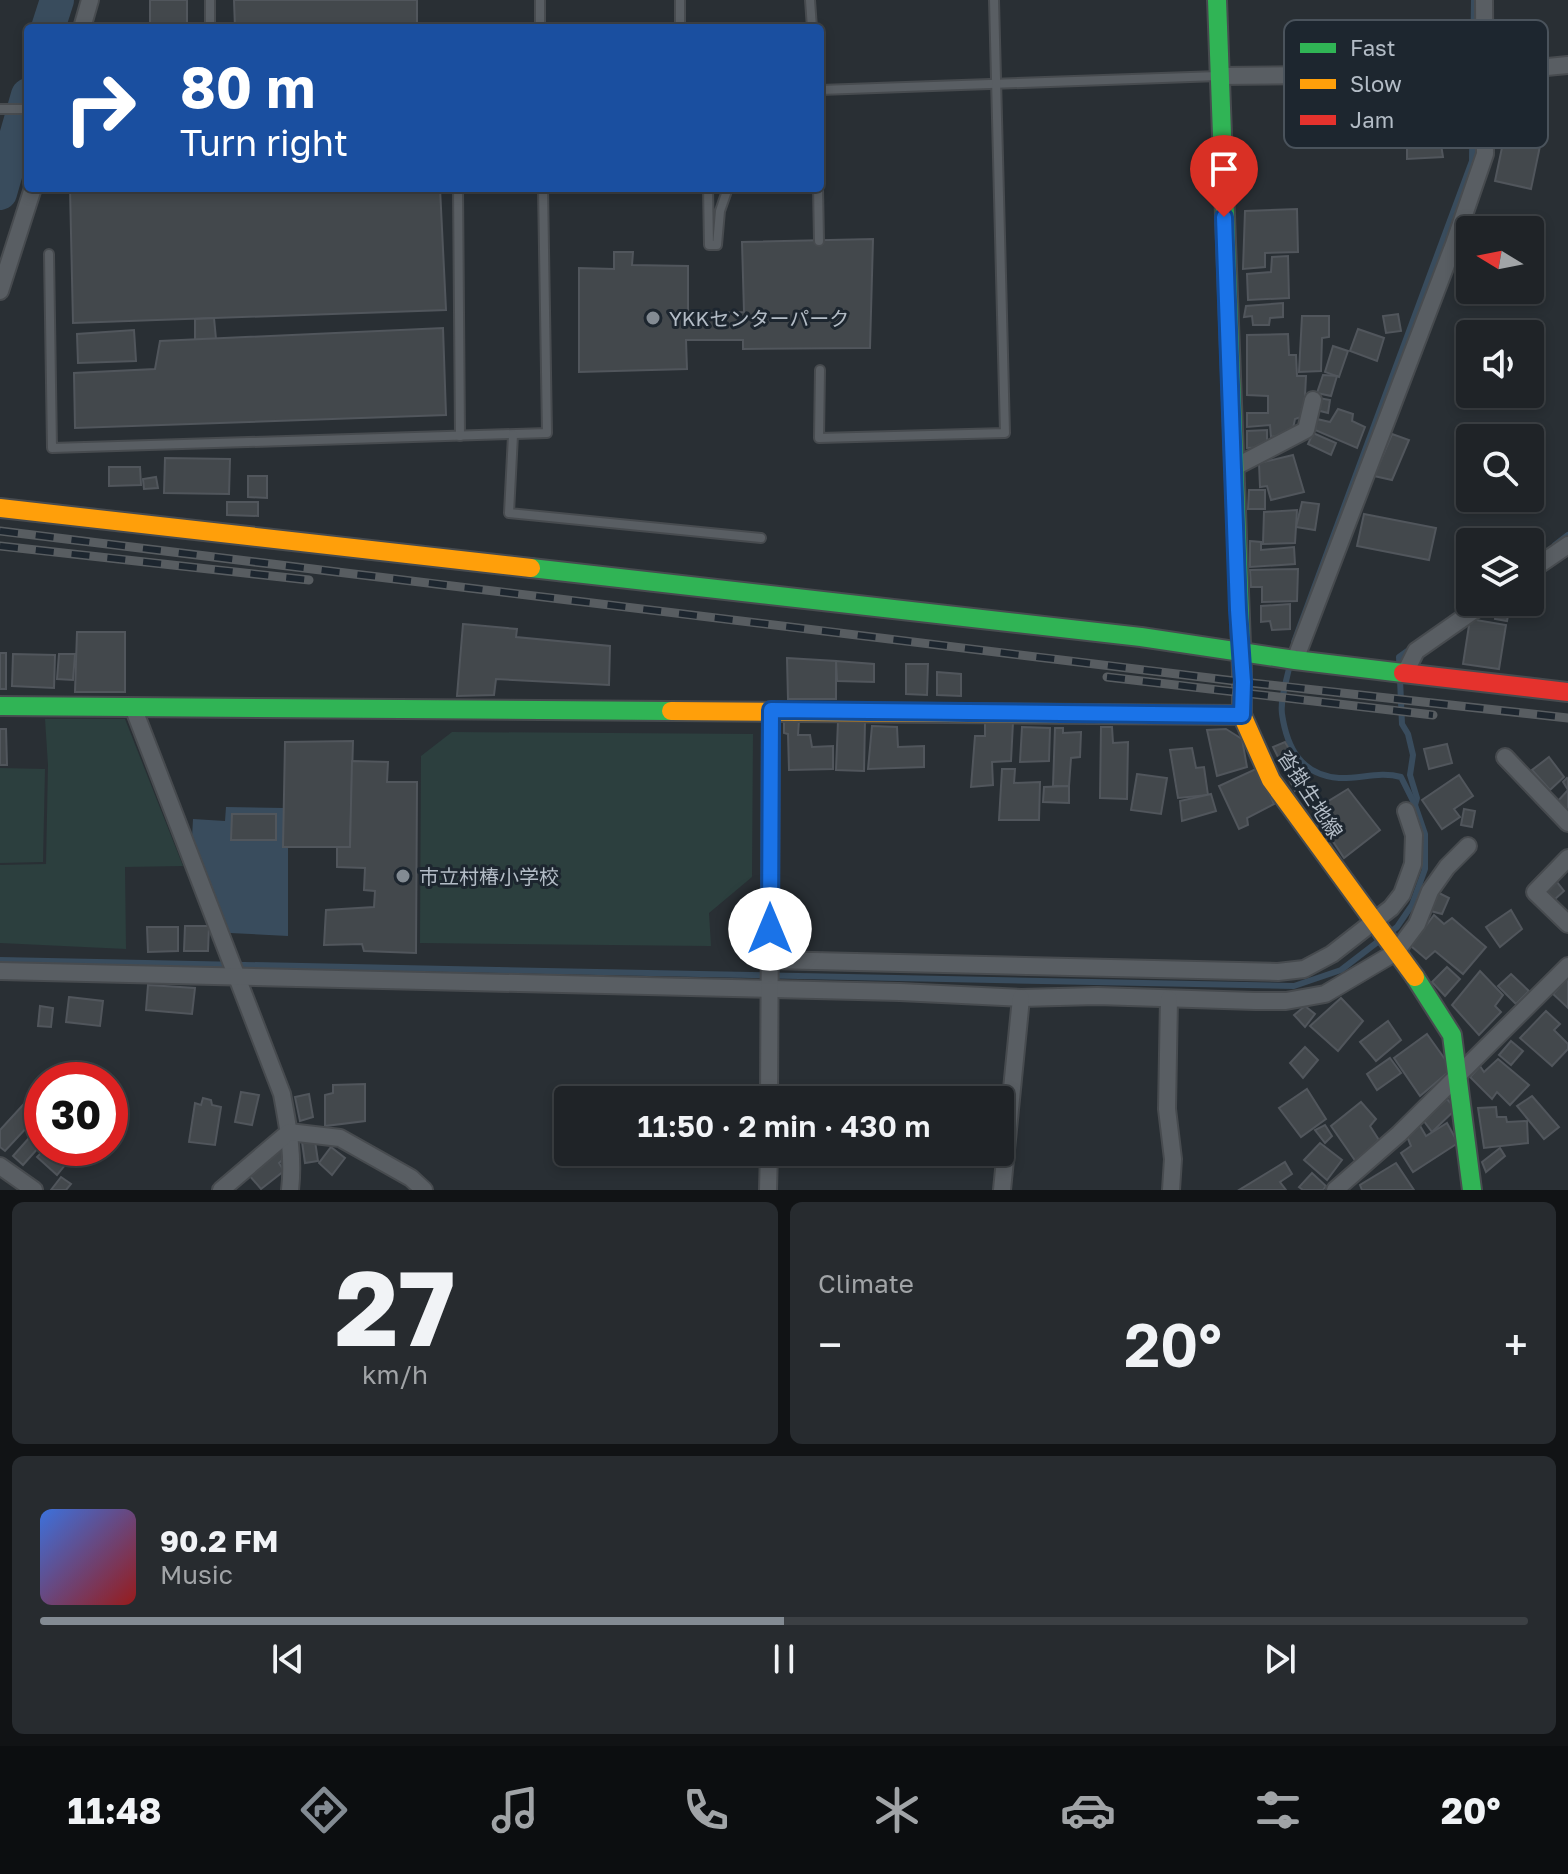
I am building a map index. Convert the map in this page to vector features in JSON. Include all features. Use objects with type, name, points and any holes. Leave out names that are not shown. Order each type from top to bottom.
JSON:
[{"type":"street","points":[[83,24],[90,0]]},
{"type":"street","name":"沓掛生地線","points":[[1217,0],[1242,715],[1271,780],[1434,1004],[1452,1035],[1472,1190]]},
{"type":"street","points":[[1548,67],[1568,65]]},
{"type":"street","points":[[1219,76],[1284,75]]},
{"type":"street","points":[[1295,660],[1454,244],[1485,148]]},
{"type":"street","points":[[0,291],[32,192]]},
{"type":"street","points":[[1233,468],[1306,430],[1313,400]]},
{"type":"street","points":[[0,508],[744,590],[1568,692]]},
{"type":"street","points":[[1544,561],[1568,545]]},
{"type":"street","points":[[1405,673],[1416,651],[1466,616]]},
{"type":"street","points":[[0,706],[1242,715]]},
{"type":"street","points":[[133,707],[282,1094],[289,1132],[290,1190]]},
{"type":"street","points":[[769,1086],[771,710]]},
{"type":"street","points":[[1505,757],[1568,823]]},
{"type":"street","points":[[770,960],[1278,972],[1304,969],[1332,954],[1375,923],[1402,894],[1413,864],[1414,835],[1406,811]]},
{"type":"street","points":[[0,971],[900,992],[1021,998],[1097,996],[1286,1001],[1325,994],[1393,947],[1417,924],[1430,891],[1447,867],[1468,846]]},
{"type":"street","points":[[1568,858],[1535,892],[1568,924]]},
{"type":"street","points":[[1336,1190],[1399,1134],[1568,966]]},
{"type":"street","points":[[1002,1190],[1021,998]]},
{"type":"street","points":[[1169,999],[1167,1109],[1173,1159],[1171,1190]]},
{"type":"street","points":[[221,1190],[289,1132],[340,1138],[411,1178],[424,1190]]},
{"type":"street","points":[[0,1166],[30,1189]]},
{"type":"street","points":[[768,1190],[769,1166]]},
{"type":"lane","points":[[210,0],[210,24]]},
{"type":"lane","points":[[540,0],[540,24]]},
{"type":"lane","points":[[680,0],[680,24]]},
{"type":"lane","points":[[810,0],[812,24]]},
{"type":"lane","points":[[820,370],[819,438],[1005,433],[994,0]]},
{"type":"lane","points":[[824,90],[1219,76]]},
{"type":"lane","points":[[0,109],[24,109]]},
{"type":"lane","points":[[458,192],[460,436]]},
{"type":"lane","points":[[49,254],[52,448],[547,433],[543,192]]},
{"type":"lane","points":[[708,192],[709,245],[717,245],[720,211],[727,192]]},
{"type":"lane","points":[[818,192],[819,241]]},
{"type":"lane","points":[[513,435],[509,513],[761,538]]},
{"type":"green space","points":[[45,719],[125,719],[183,866],[125,867],[126,949],[0,943],[0,865],[46,864],[48,765]]},
{"type":"green space","points":[[452,732],[753,734],[752,877],[709,913],[711,946],[420,943],[421,756]]},
{"type":"green space","points":[[0,768],[45,769],[43,862],[0,863]]},
{"type":"water","points":[[226,807],[284,808],[283,846],[288,848],[288,936],[230,933],[192,838],[193,819],[225,821]]},
{"type":"building","points":[[150,0],[187,0],[187,24],[150,24]]},
{"type":"building","points":[[234,0],[417,0],[417,24],[235,24]]},
{"type":"building","points":[[1407,148],[1442,148],[1443,157],[1407,159]]},
{"type":"building","points":[[1502,148],[1540,148],[1531,189],[1495,181]]},
{"type":"building","points":[[70,192],[440,192],[446,310],[73,323]]},
{"type":"building","points":[[1297,209],[1298,252],[1265,253],[1265,267],[1243,269],[1245,211]]},
{"type":"building","points":[[873,239],[870,348],[743,349],[743,340],[686,340],[687,369],[579,372],[579,268],[614,269],[614,252],[633,252],[632,265],[688,266],[688,314],[744,312],[742,242]]},
{"type":"building","points":[[1288,256],[1289,298],[1248,300],[1247,274],[1271,272],[1272,257]]},
{"type":"building","points":[[1283,303],[1283,317],[1270,318],[1269,325],[1253,325],[1252,316],[1244,317],[1246,306]]},
{"type":"building","points":[[1398,314],[1401,331],[1386,333],[1383,316]]},
{"type":"building","points":[[1302,316],[1329,316],[1329,337],[1322,338],[1321,371],[1299,372]]},
{"type":"building","points":[[214,318],[216,339],[195,340],[195,319]]},
{"type":"building","points":[[443,328],[446,415],[75,428],[74,373],[155,369],[160,341]]},
{"type":"building","points":[[1358,329],[1384,338],[1377,361],[1350,351]]},
{"type":"building","points":[[134,330],[136,361],[78,363],[77,334]]},
{"type":"building","points":[[1288,334],[1289,355],[1296,355],[1297,376],[1306,376],[1304,416],[1295,419],[1292,433],[1271,437],[1270,425],[1247,427],[1247,413],[1268,413],[1268,396],[1247,395],[1247,335]]},
{"type":"building","points":[[1333,346],[1348,351],[1339,377],[1325,372]]},
{"type":"building","points":[[1323,375],[1337,376],[1331,396],[1317,393]]},
{"type":"building","points":[[1319,398],[1330,400],[1328,413],[1316,410]]},
{"type":"building","points":[[1338,409],[1353,414],[1352,421],[1365,427],[1357,448],[1315,430],[1317,419],[1330,422]]},
{"type":"building","points":[[1267,430],[1267,447],[1247,448],[1247,431]]},
{"type":"building","points":[[1313,433],[1336,443],[1331,455],[1308,444]]},
{"type":"building","points":[[1392,434],[1409,440],[1392,480],[1374,476]]},
{"type":"building","points":[[1293,455],[1304,492],[1271,500],[1267,486],[1260,487],[1259,463]]},
{"type":"building","points":[[165,458],[230,459],[229,494],[164,493]]},
{"type":"building","points":[[109,467],[140,467],[141,485],[109,486]]},
{"type":"building","points":[[248,476],[267,476],[267,498],[248,497]]},
{"type":"building","points":[[156,477],[158,488],[144,489],[143,479]]},
{"type":"building","points":[[1249,490],[1265,490],[1265,509],[1248,509]]},
{"type":"building","points":[[227,502],[258,502],[258,516],[227,515]]},
{"type":"building","points":[[1302,502],[1319,504],[1315,530],[1296,527]]},
{"type":"building","points":[[1297,510],[1295,543],[1263,544],[1264,512]]},
{"type":"building","points":[[1364,514],[1436,528],[1429,560],[1357,546]]},
{"type":"building","points":[[1250,541],[1261,542],[1261,550],[1294,547],[1295,564],[1250,567]]},
{"type":"building","points":[[1298,569],[1297,601],[1262,602],[1262,587],[1251,587],[1250,570]]},
{"type":"building","points":[[1290,604],[1290,629],[1272,630],[1270,621],[1261,622],[1261,606]]},
{"type":"building","points":[[1495,616],[1508,616],[1507,621],[1495,619]]},
{"type":"building","points":[[1470,619],[1506,625],[1499,669],[1463,664]]},
{"type":"building","points":[[463,624],[517,629],[516,637],[610,646],[609,685],[496,679],[494,695],[457,696]]},
{"type":"building","points":[[77,632],[125,632],[125,692],[75,692]]},
{"type":"building","points":[[0,653],[6,653],[6,689],[0,689]]},
{"type":"building","points":[[13,654],[55,655],[54,688],[12,686]]},
{"type":"building","points":[[59,654],[75,654],[73,680],[57,679]]},
{"type":"building","points":[[787,658],[836,661],[836,699],[788,699]]},
{"type":"building","points":[[836,661],[874,664],[874,682],[837,681]]},
{"type":"building","points":[[906,664],[928,664],[927,695],[906,694]]},
{"type":"building","points":[[937,672],[961,674],[961,696],[937,695]]},
{"type":"building","points":[[784,720],[799,720],[798,735],[810,735],[812,747],[833,746],[833,769],[789,770],[788,734],[784,733]]},
{"type":"building","points":[[838,721],[865,721],[864,771],[836,770]]},
{"type":"building","points":[[1013,722],[1011,761],[992,762],[993,785],[971,787],[975,736],[985,736],[985,723]]},
{"type":"building","points":[[872,726],[897,727],[898,747],[924,746],[924,767],[868,769]]},
{"type":"building","points":[[1022,727],[1050,728],[1049,761],[1020,762]]},
{"type":"building","points":[[1101,727],[1112,727],[1113,743],[1128,742],[1127,799],[1100,798]]},
{"type":"building","points":[[1055,728],[1063,728],[1063,733],[1081,732],[1080,757],[1071,758],[1069,786],[1053,786]]},
{"type":"building","points":[[0,729],[6,729],[7,765],[0,765]]},
{"type":"building","points":[[1226,729],[1242,739],[1247,767],[1217,776],[1207,730]]},
{"type":"building","points":[[353,741],[350,847],[283,847],[285,742]]},
{"type":"building","points":[[1285,742],[1307,781],[1295,791],[1273,747]]},
{"type":"building","points":[[1447,744],[1452,763],[1429,769],[1424,749]]},
{"type":"building","points":[[1192,748],[1196,768],[1204,767],[1208,795],[1178,798],[1170,750]]},
{"type":"building","points":[[1549,757],[1564,777],[1550,790],[1532,770]]},
{"type":"building","points":[[352,761],[388,762],[387,782],[417,782],[416,953],[364,951],[362,944],[324,945],[326,910],[374,907],[375,891],[364,890],[365,868],[337,867],[337,847],[350,847]]},
{"type":"building","points":[[1258,768],[1274,804],[1247,818],[1248,825],[1239,829],[1219,786]]},
{"type":"building","points":[[1002,769],[1015,769],[1014,783],[1040,782],[1039,820],[999,820]]},
{"type":"building","points":[[1137,774],[1167,778],[1161,814],[1131,810]]},
{"type":"building","points":[[1459,775],[1473,796],[1454,809],[1460,817],[1442,829],[1422,800]]},
{"type":"building","points":[[1069,786],[1069,803],[1043,802],[1044,787]]},
{"type":"building","points":[[1348,789],[1380,830],[1344,858],[1324,828],[1333,816],[1327,802]]},
{"type":"building","points":[[1568,790],[1568,813],[1557,802]]},
{"type":"building","points":[[1211,794],[1216,811],[1182,821],[1180,801]]},
{"type":"building","points":[[1464,809],[1475,811],[1472,827],[1461,825]]},
{"type":"building","points":[[232,814],[276,814],[276,840],[231,840]]},
{"type":"building","points":[[1557,882],[1564,891],[1553,901],[1545,894]]},
{"type":"building","points":[[1437,892],[1449,898],[1442,914],[1427,910]]},
{"type":"building","points":[[1511,910],[1522,929],[1500,947],[1486,927]]},
{"type":"building","points":[[1434,915],[1444,924],[1452,918],[1486,947],[1463,974],[1435,951],[1426,959],[1411,946]]},
{"type":"building","points":[[185,926],[209,926],[208,951],[184,951]]},
{"type":"building","points":[[147,927],[178,927],[178,951],[148,952]]},
{"type":"building","points":[[1447,967],[1460,979],[1445,996],[1432,982]]},
{"type":"building","points":[[1480,971],[1503,995],[1495,1006],[1501,1012],[1479,1035],[1452,1005]]},
{"type":"building","points":[[1511,974],[1529,991],[1516,1004],[1498,986]]},
{"type":"building","points":[[1568,977],[1568,1008],[1553,994]]},
{"type":"building","points":[[148,985],[195,988],[192,1014],[146,1010]]},
{"type":"building","points":[[69,997],[103,1001],[100,1026],[66,1022]]},
{"type":"building","points":[[1341,998],[1363,1021],[1338,1051],[1310,1026]]},
{"type":"building","points":[[40,1006],[53,1008],[51,1027],[38,1026]]},
{"type":"building","points":[[1305,1006],[1315,1014],[1305,1027],[1294,1015]]},
{"type":"building","points":[[1546,1011],[1560,1024],[1554,1030],[1568,1044],[1568,1049],[1552,1066],[1520,1038]]},
{"type":"building","points":[[1388,1021],[1401,1040],[1376,1061],[1360,1042]]},
{"type":"building","points":[[1427,1034],[1452,1069],[1420,1096],[1394,1058]]},
{"type":"building","points":[[1511,1041],[1523,1051],[1511,1065],[1499,1055]]},
{"type":"building","points":[[1305,1047],[1318,1060],[1303,1078],[1290,1063]]},
{"type":"building","points":[[1390,1058],[1401,1073],[1377,1090],[1367,1074]]},
{"type":"building","points":[[1498,1059],[1529,1085],[1510,1105],[1497,1092],[1492,1099],[1470,1077],[1480,1066],[1484,1072]]},
{"type":"building","points":[[365,1084],[365,1121],[325,1126],[325,1095],[333,1093],[333,1085]]},
{"type":"building","points":[[1307,1089],[1326,1119],[1301,1137],[1279,1108]]},
{"type":"building","points":[[241,1092],[259,1095],[252,1125],[235,1122]]},
{"type":"building","points":[[309,1094],[313,1117],[300,1121],[295,1097]]},
{"type":"building","points":[[1532,1096],[1559,1127],[1544,1139],[1517,1106]]},
{"type":"building","points":[[203,1098],[221,1107],[215,1145],[189,1142],[195,1103],[201,1105]]},
{"type":"building","points":[[1447,1099],[1456,1109],[1432,1132],[1423,1120]]},
{"type":"building","points":[[1361,1102],[1376,1119],[1370,1126],[1379,1140],[1356,1162],[1331,1126]]},
{"type":"building","points":[[24,1104],[24,1130],[5,1151],[0,1147],[0,1130]]},
{"type":"building","points":[[1496,1107],[1497,1117],[1506,1117],[1507,1122],[1527,1121],[1528,1143],[1484,1148],[1478,1108]]},
{"type":"building","points":[[1447,1123],[1458,1143],[1413,1172],[1401,1153],[1411,1146],[1406,1134],[1419,1124],[1426,1136]]},
{"type":"building","points":[[1325,1125],[1332,1136],[1325,1143],[1315,1130]]},
{"type":"building","points":[[315,1141],[318,1161],[305,1163],[302,1142]]},
{"type":"building","points":[[1320,1143],[1342,1160],[1327,1180],[1304,1160]]},
{"type":"building","points":[[24,1144],[23,1165],[13,1156]]},
{"type":"building","points":[[280,1147],[286,1157],[279,1163],[284,1171],[261,1189],[249,1175]]},
{"type":"building","points":[[331,1147],[345,1158],[332,1175],[319,1163]]},
{"type":"building","points":[[1500,1148],[1505,1156],[1486,1172],[1482,1162]]},
{"type":"building","points":[[1285,1162],[1292,1174],[1280,1182],[1286,1190],[1239,1190]]},
{"type":"building","points":[[1396,1163],[1414,1190],[1362,1190],[1360,1185]]},
{"type":"building","points":[[47,1166],[64,1166],[57,1175]]},
{"type":"building","points":[[1312,1173],[1326,1186],[1323,1190],[1303,1190],[1299,1187]]},
{"type":"building","points":[[61,1177],[71,1184],[66,1190],[51,1190]]},
{"type":"waterway","points":[[49,24],[57,0]]},
{"type":"waterway","points":[[1474,0],[1474,20]]},
{"type":"waterway","points":[[0,193],[24,109]]},
{"type":"waterway","points":[[1294,642],[1472,161],[1472,148]]},
{"type":"waterway","points":[[1555,545],[1568,535]]},
{"type":"waterway","points":[[1413,647],[1399,657],[1402,724],[1413,755],[1410,775],[1417,798],[1415,805]]},
{"type":"waterway","points":[[0,960],[1294,986],[1341,970],[1397,927],[1412,905],[1425,869],[1425,834],[1401,777],[1326,776],[1315,772],[1298,758],[1288,738],[1282,714],[1290,664]]},
{"type":"railway","points":[[0,531],[1243,682],[1568,718]]},
{"type":"railway","points":[[0,546],[309,580]]},
{"type":"railway","points":[[1107,677],[1433,715]]},
{"type":"traffic: fast","points":[[1217,0],[1242,672]]},
{"type":"traffic: fast","points":[[531,568],[1141,637],[1403,673]]},
{"type":"traffic: fast","points":[[0,706],[671,711]]},
{"type":"traffic: fast","points":[[1415,977],[1452,1035],[1472,1190]]},
{"type":"traffic: slow","points":[[0,508],[531,568]]},
{"type":"traffic: slow","points":[[1242,672],[1242,715],[1271,780],[1415,977]]},
{"type":"traffic: slow","points":[[671,711],[1242,715]]},
{"type":"traffic: jam","points":[[1403,673],[1568,692]]},
{"type":"place","name":"YKKセンターパーク","points":[[653,318]]},
{"type":"place","name":"市立村椿小学校","points":[[403,876]]},
{"type":"route","points":[[770,929],[771,710],[1242,715],[1224,217]]}]
